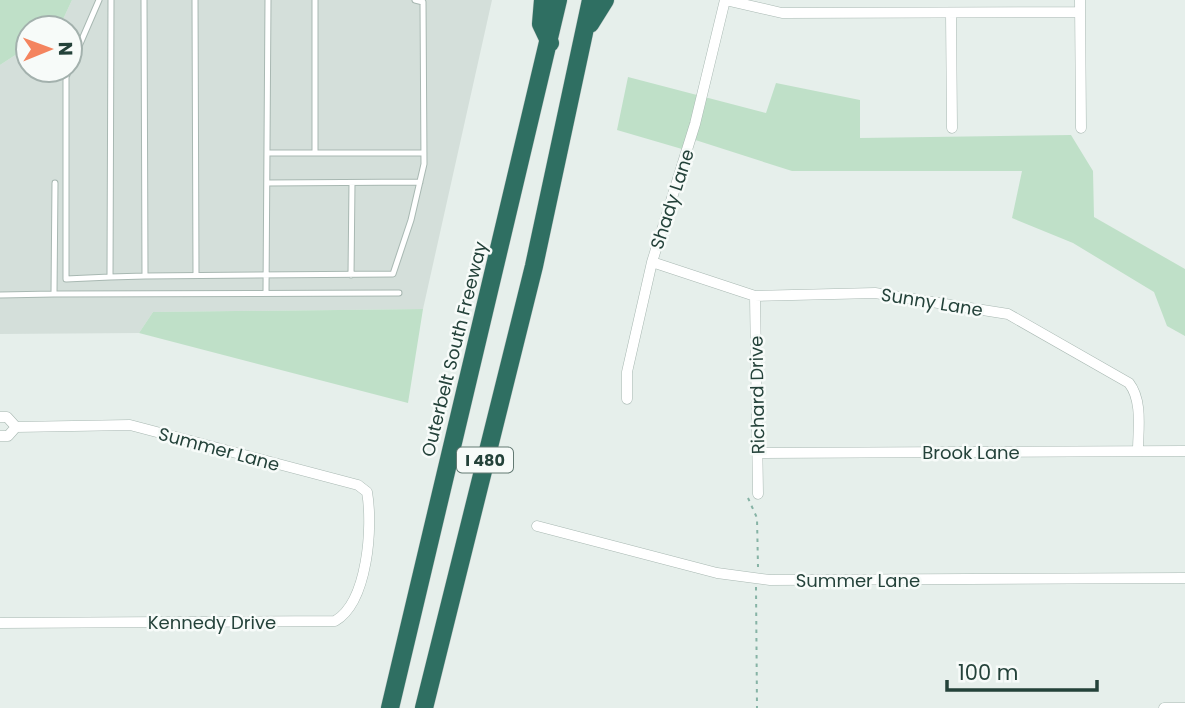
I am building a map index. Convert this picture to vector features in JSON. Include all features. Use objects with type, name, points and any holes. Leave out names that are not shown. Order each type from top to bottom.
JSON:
[{"type":"highway","points":[[542,0],[541,24],[550,43]]},
{"type":"highway","name":"Outerbelt South Freeway","points":[[390,708],[550,43],[558,0]]},
{"type":"highway","name":"I 480","points":[[424,708],[534,266],[591,0]]},
{"type":"highway","points":[[584,33],[606,0]]},
{"type":"street","points":[[725,0],[782,13],[1080,12]]},
{"type":"street","name":"Shady Lane","points":[[627,399],[627,372],[652,262],[695,124],[725,0]]},
{"type":"street","points":[[1080,0],[1081,128]]},
{"type":"street","points":[[951,13],[952,128]]},
{"type":"street","name":"Sunny Lane","points":[[652,262],[755,296],[875,293],[1008,314],[1129,383],[1135,391],[1137,401],[1138,451]]},
{"type":"street","name":"Richard Drive","points":[[752,494],[758,453],[755,296]]},
{"type":"street","points":[[0,417],[12,420],[16,427]]},
{"type":"street","name":"Summer Lane","points":[[0,436],[9,436],[16,427],[130,425],[358,485],[367,492],[370,542]]},
{"type":"street","name":"Brook Lane","points":[[758,453],[1185,451]]},
{"type":"street","name":"Summer Lane","points":[[537,526],[717,573],[770,580],[1185,578]]},
{"type":"street","name":"Kennedy Drive","points":[[0,623],[335,621],[346,615],[354,599],[370,542]]},
{"type":"street","points":[[1164,708],[1185,708]]},
{"type":"lane","points":[[84,34],[99,0]]},
{"type":"lane","points":[[110,277],[111,0]]},
{"type":"lane","points":[[144,0],[145,276]]},
{"type":"lane","points":[[195,0],[196,275]]},
{"type":"lane","points":[[266,293],[268,0]]},
{"type":"lane","points":[[315,0],[315,153]]},
{"type":"lane","points":[[66,84],[66,279],[393,274],[411,220],[424,153],[423,2],[415,0]]},
{"type":"lane","points":[[267,153],[424,153]]},
{"type":"lane","points":[[267,183],[419,182]]},
{"type":"lane","points":[[54,294],[55,183]]},
{"type":"lane","points":[[351,275],[352,183]]},
{"type":"lane","points":[[0,295],[399,293]]},
{"type":"path","points":[[752,494],[757,518],[758,571]]},
{"type":"path","points":[[755,589],[757,708]]},
{"type":"shaded area","points":[[72,0],[492,0],[423,309],[153,312],[139,333],[0,334],[0,65],[14,56],[14,84],[84,84],[84,14],[66,14]]},
{"type":"green space","points":[[0,0],[72,0],[66,14],[14,14],[14,56],[0,65]]},
{"type":"green space","points":[[628,77],[766,113],[776,83],[860,100],[860,138],[1071,135],[1093,171],[1094,217],[1185,269],[1185,336],[1167,326],[1154,292],[1073,243],[1012,218],[1022,171],[792,171],[686,137],[682,149],[617,130]]},
{"type":"green space","points":[[423,309],[408,403],[139,333],[153,312]]}]
